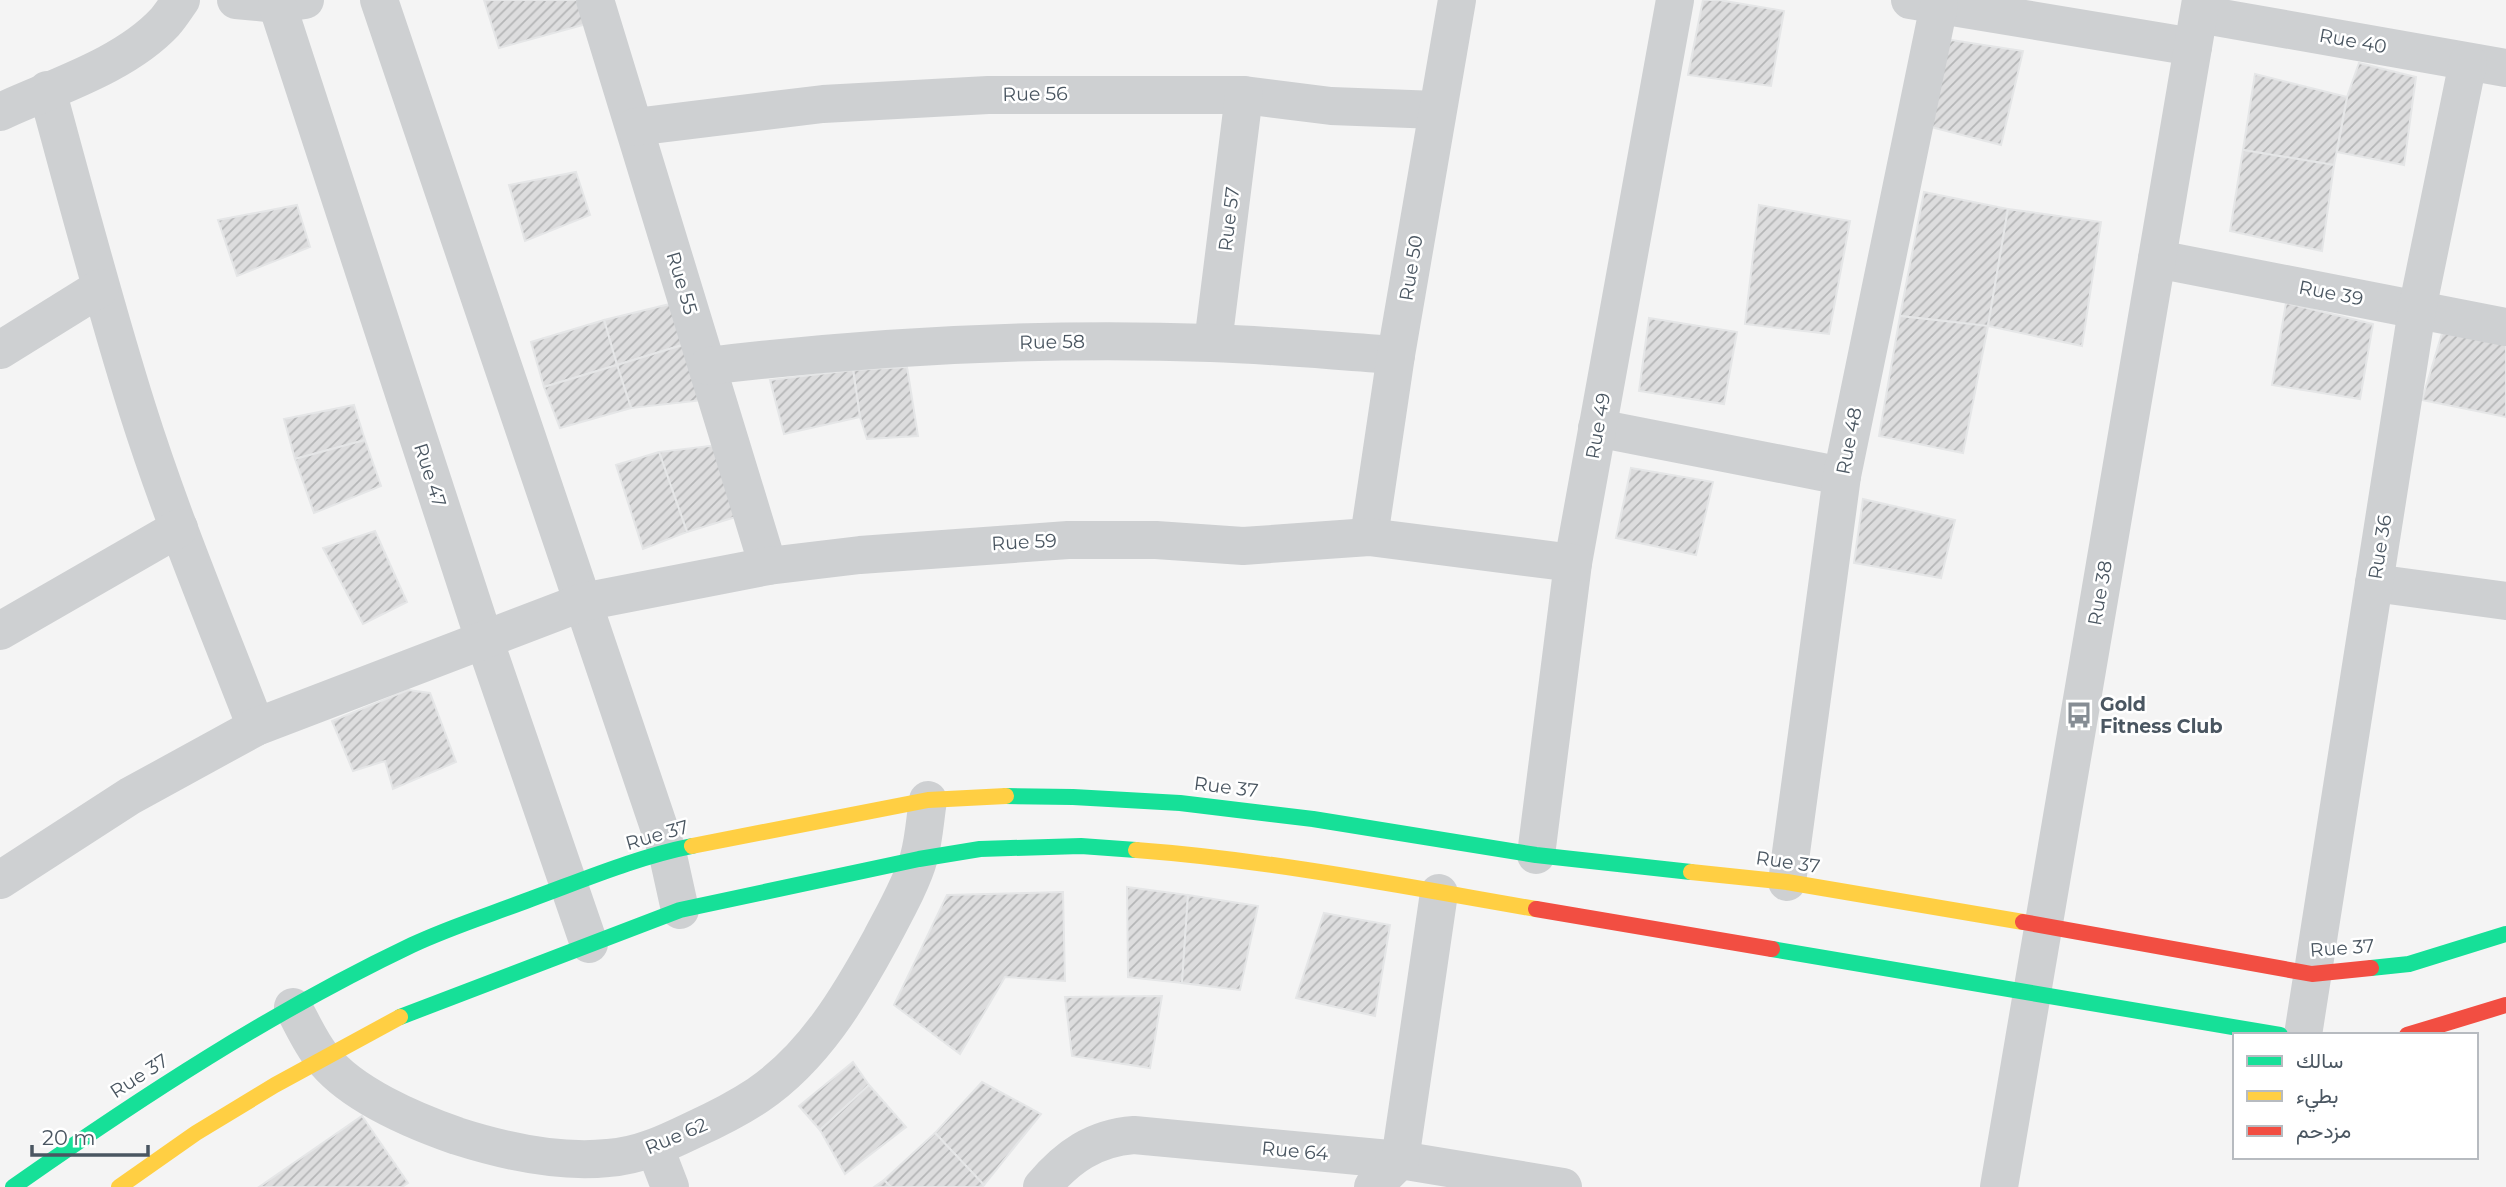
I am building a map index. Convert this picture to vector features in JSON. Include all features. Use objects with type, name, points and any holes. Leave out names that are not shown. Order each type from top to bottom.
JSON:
[{"type":"street","points":[[0,112],[87,74],[127,52],[165,22],[181,0]]},
{"type":"street","name":"Rue 47","points":[[236,0],[291,2],[484,639],[589,944]]},
{"type":"street","points":[[379,0],[667,851],[680,909]]},
{"type":"street","name":"Rue 55","points":[[595,0],[768,566]]},
{"type":"street","name":"Rue 50","points":[[1369,537],[1396,355],[1457,0]]},
{"type":"street","name":"Rue 49","points":[[1536,855],[1573,563],[1675,0]]},
{"type":"street","name":"Rue 40","points":[[1925,2],[2198,20],[2506,68]]},
{"type":"street","name":"Rue 48","points":[[1787,882],[1842,476],[1925,2]]},
{"type":"street","name":"Rue 38","points":[[1999,1187],[2198,20]]},
{"type":"street","name":"Rue 36","points":[[2303,1033],[2417,310],[2468,61]]},
{"type":"street","points":[[47,90],[100,288],[138,410],[179,528],[256,727]]},
{"type":"street","name":"Rue 56","points":[[635,127],[823,104],[988,95],[1244,95],[1331,106],[1437,110]]},
{"type":"street","name":"Rue 57","points":[[1213,343],[1244,95]]},
{"type":"street","name":"Rue 39","points":[[2157,259],[2506,327]]},
{"type":"street","points":[[0,350],[100,288]]},
{"type":"street","name":"Rue 58","points":[[708,366],[844,351],[949,344],[1121,341],[1213,343],[1396,355]]},
{"type":"street","points":[[1597,428],[1842,476]]},
{"type":"street","points":[[0,631],[179,528]]},
{"type":"street","name":"Rue 59","points":[[0,880],[130,796],[256,727],[583,602],[768,566],[860,555],[1068,540],[1156,540],[1243,545],[1369,537],[1573,563]]},
{"type":"street","points":[[2374,583],[2506,601]]},
{"type":"street","name":"Rue 37","points":[[13,1187],[189,1068],[293,1007],[414,944],[667,851],[928,800],[976,796],[1073,797],[1180,803],[1313,819],[1536,855],[1787,882],[2312,974],[2409,964],[2506,934]]},
{"type":"street","name":"Rue 62","points":[[293,1007],[322,1058],[352,1085],[388,1107],[428,1126],[519,1152],[568,1158],[608,1158],[655,1148],[718,1118],[759,1094],[794,1064],[839,1010],[891,921],[919,859],[928,800]]},
{"type":"street","points":[[119,1187],[196,1133],[322,1058],[396,1020],[589,944],[680,909],[919,859],[981,849],[1082,846],[1306,870],[2269,1033]]},
{"type":"street","points":[[1373,1187],[1400,1160],[1439,893]]},
{"type":"street","points":[[2414,1033],[2506,1005]]},
{"type":"street","name":"Rue 64","points":[[1042,1187],[1064,1164],[1094,1143],[1134,1135],[1400,1160],[1563,1187]]},
{"type":"street","points":[[655,1148],[670,1187]]},
{"type":"building","points":[[484,0],[583,0],[590,23],[499,48]]},
{"type":"building","points":[[1703,0],[1719,0],[1784,11],[1771,86],[1688,75]]},
{"type":"building","points":[[1945,39],[2023,51],[2001,145],[1927,126]]},
{"type":"building","points":[[2359,63],[2416,77],[2404,165],[2337,152],[2347,97]]},
{"type":"building","points":[[2255,74],[2347,97],[2334,165],[2243,150]]},
{"type":"building","points":[[2243,150],[2334,165],[2322,251],[2230,231]]},
{"type":"building","points":[[576,172],[590,215],[525,241],[509,185]]},
{"type":"building","points":[[1924,192],[2008,209],[1988,326],[1900,316]]},
{"type":"building","points":[[297,205],[310,247],[237,276],[218,220]]},
{"type":"building","points":[[1759,205],[1850,221],[1829,334],[1745,324]]},
{"type":"building","points":[[2008,209],[2101,222],[2082,346],[1988,326]]},
{"type":"building","points":[[674,303],[689,343],[617,365],[604,320]]},
{"type":"building","points":[[2286,303],[2373,324],[2360,399],[2272,385]]},
{"type":"building","points":[[1900,316],[1988,326],[1963,453],[1879,436]]},
{"type":"building","points":[[1649,318],[1737,332],[1724,404],[1639,391]]},
{"type":"building","points":[[604,320],[617,365],[544,387],[531,342]]},
{"type":"building","points":[[2443,330],[2506,343],[2506,417],[2422,400]]},
{"type":"building","points":[[689,343],[713,399],[631,408],[617,365]]},
{"type":"building","points":[[617,365],[631,408],[560,428],[544,387]]},
{"type":"building","points":[[907,367],[918,436],[867,439],[860,417],[853,370]]},
{"type":"building","points":[[853,370],[860,417],[784,434],[770,380]]},
{"type":"building","points":[[354,405],[365,440],[295,459],[284,419]]},
{"type":"building","points":[[365,440],[381,486],[314,513],[295,459]]},
{"type":"building","points":[[726,444],[742,515],[687,532],[659,452]]},
{"type":"building","points":[[659,452],[687,532],[643,549],[616,465]]},
{"type":"building","points":[[1631,468],[1713,482],[1696,555],[1616,538]]},
{"type":"building","points":[[1863,499],[1955,520],[1941,578],[1854,563]]},
{"type":"building","points":[[375,531],[407,602],[363,624],[323,548]]},
{"type":"building","points":[[408,690],[430,693],[456,762],[393,789],[385,761],[353,771],[332,721]]},
{"type":"building","points":[[1127,887],[1188,895],[1182,983],[1128,977]]},
{"type":"building","points":[[1063,892],[1065,981],[1005,977],[960,1054],[894,1005],[947,895]]},
{"type":"building","points":[[1188,895],[1258,906],[1240,990],[1182,983]]},
{"type":"building","points":[[1324,913],[1390,925],[1375,1016],[1296,998]]},
{"type":"building","points":[[1162,996],[1150,1068],[1072,1056],[1065,997]]},
{"type":"building","points":[[853,1062],[869,1085],[820,1130],[799,1106]]},
{"type":"building","points":[[982,1082],[1041,1114],[984,1185],[935,1133]]},
{"type":"building","points":[[869,1085],[906,1127],[845,1174],[820,1130]]},
{"type":"building","points":[[362,1116],[408,1183],[402,1187],[259,1187]]},
{"type":"building","points":[[935,1133],[984,1185],[982,1187],[891,1187],[884,1180]]},
{"type":"building","points":[[884,1180],[891,1187],[874,1187]]},
{"type":"traffic: fast","points":[[1006,796],[1180,803],[1313,819],[1536,855],[1691,872]]},
{"type":"traffic: fast","points":[[13,1187],[207,1058],[360,971],[456,926],[631,863],[692,846]]},
{"type":"traffic: fast","points":[[400,1017],[680,910],[919,859],[980,849],[1081,846],[1136,850]]},
{"type":"traffic: fast","points":[[2371,968],[2409,964],[2506,934]]},
{"type":"traffic: fast","points":[[1772,949],[2268,1033]]},
{"type":"traffic: slow","points":[[692,846],[928,800],[1006,796]]},
{"type":"traffic: slow","points":[[1136,850],[1286,867],[1536,909]]},
{"type":"traffic: slow","points":[[1691,872],[1787,882],[2023,922]]},
{"type":"traffic: slow","points":[[119,1187],[196,1133],[275,1085],[400,1017]]},
{"type":"traffic: jam","points":[[1536,909],[1772,949]]},
{"type":"traffic: jam","points":[[2023,922],[2312,974],[2371,968]]},
{"type":"traffic: jam","points":[[2414,1033],[2506,1005]]},
{"type":"place","name":"Gold Fitness Club","points":[[2079,715]]}]
